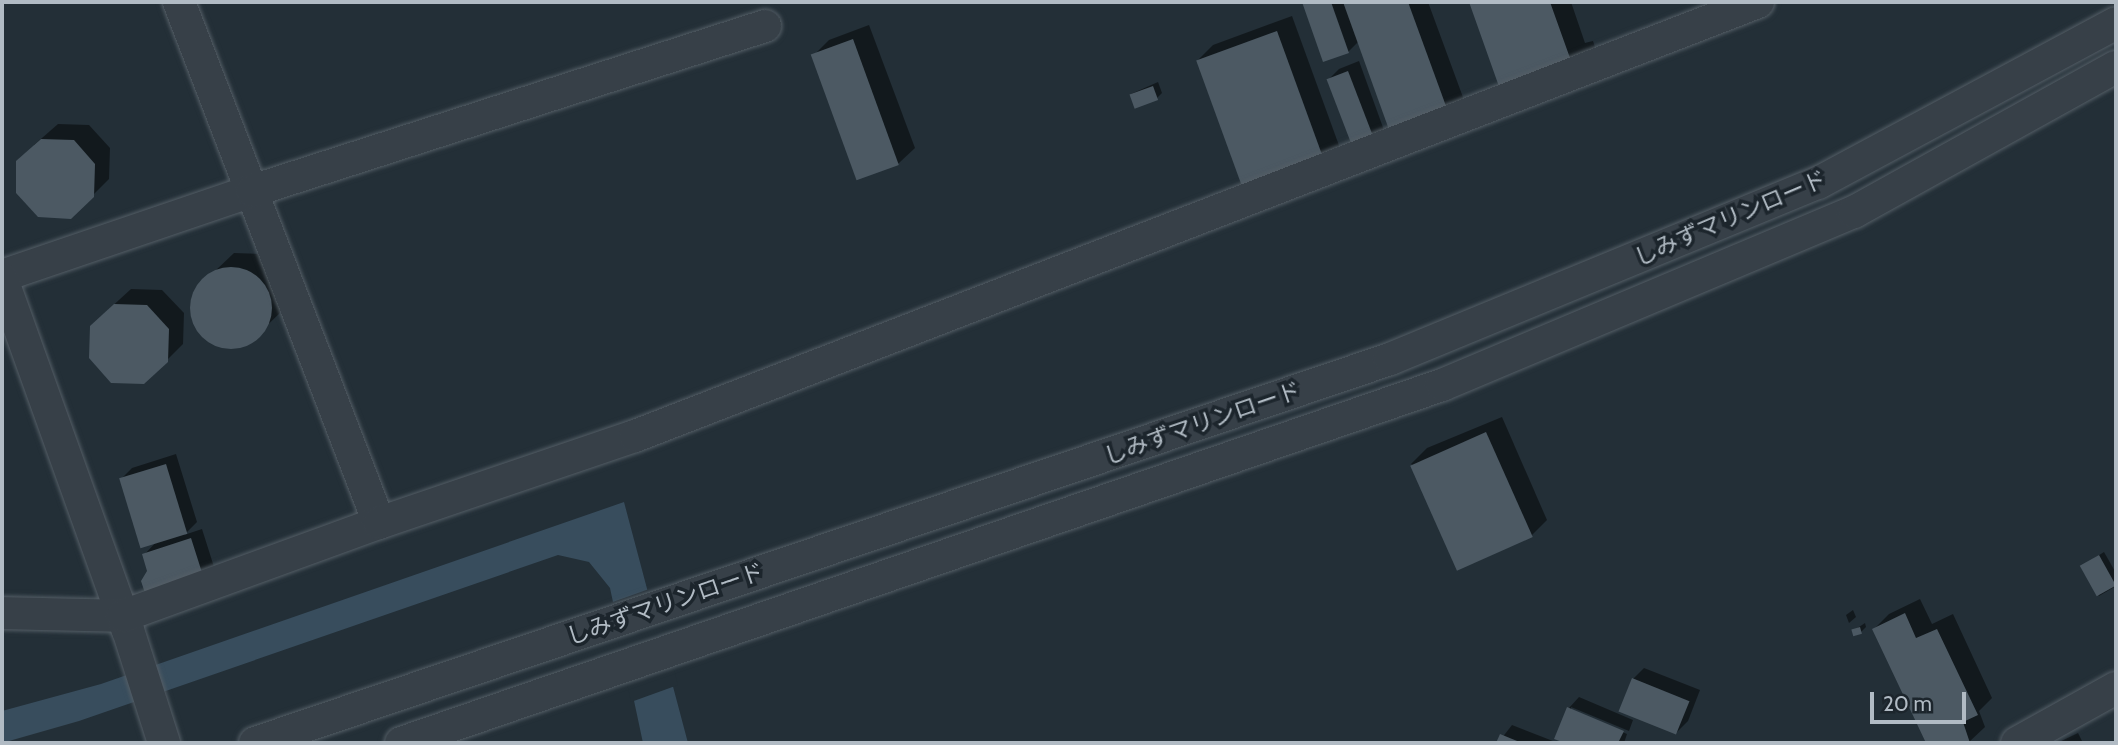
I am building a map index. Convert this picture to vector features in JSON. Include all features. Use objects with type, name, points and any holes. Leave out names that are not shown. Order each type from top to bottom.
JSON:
[{"type":"street","points":[[179,2],[379,523]]},
{"type":"street","points":[[2,612],[125,623],[379,523],[635,436],[1758,2]]},
{"type":"street","name":"しみずマリンロード","points":[[255,743],[1390,359],[1818,183],[2116,23]]},
{"type":"street","points":[[162,738],[125,623],[2,277],[251,191],[765,26]]},
{"type":"street","name":"しみずマリンロード","points":[[401,743],[1442,385],[1854,212],[2116,67]]},
{"type":"street","points":[[2017,743],[2116,688]]},
{"type":"water","points":[[624,502],[688,743],[643,743],[610,588],[589,562],[558,555],[79,721],[2,743],[2,711],[101,684]]},
{"type":"pier","points":[[652,588],[678,685],[631,702],[610,603]]},
{"type":"building","points":[[1302,2],[1331,2],[1349,53],[1323,62]]},
{"type":"building","points":[[1343,2],[1408,2],[1450,117],[1392,138]]},
{"type":"building","points":[[1469,2],[1550,2],[1570,58],[1577,55],[1502,95]]},
{"type":"building","points":[[1277,31],[1327,167],[1246,197],[1196,60]]},
{"type":"building","points":[[853,39],[899,165],[857,180],[811,54]]},
{"type":"building","points":[[1348,71],[1376,145],[1355,153],[1327,79]]},
{"type":"building","points":[[1153,86],[1158,100],[1135,109],[1130,95]]},
{"type":"building","points":[[41,139],[74,140],[95,164],[94,197],[71,219],[38,217],[16,193],[16,161]]},
{"type":"building","points":[[231,267],[247,271],[260,279],[268,292],[272,308],[268,324],[260,337],[247,345],[231,349],[215,345],[202,337],[194,324],[190,308],[194,292],[202,279],[215,271]]},
{"type":"building","points":[[114,304],[147,305],[169,329],[168,362],[144,384],[111,383],[89,358],[90,326]]},
{"type":"building","points":[[1486,432],[1533,537],[1457,571],[1410,466]]},
{"type":"building","points":[[166,464],[187,534],[140,548],[119,478]]},
{"type":"building","points":[[191,538],[205,582],[145,593],[141,581],[147,571],[142,554]]},
{"type":"building","points":[[2099,555],[2116,586],[2097,596],[2080,566]]},
{"type":"building","points":[[1905,613],[1916,638],[1937,629],[1978,715],[1963,722],[1970,743],[1926,743],[1872,629]]},
{"type":"building","points":[[1860,627],[1862,634],[1853,636],[1851,629]]},
{"type":"building","points":[[1632,678],[1689,701],[1676,735],[1619,711]]},
{"type":"building","points":[[1567,707],[1624,731],[1618,743],[1565,743],[1554,739]]},
{"type":"building","points":[[1500,734],[1522,743],[1496,743]]}]
